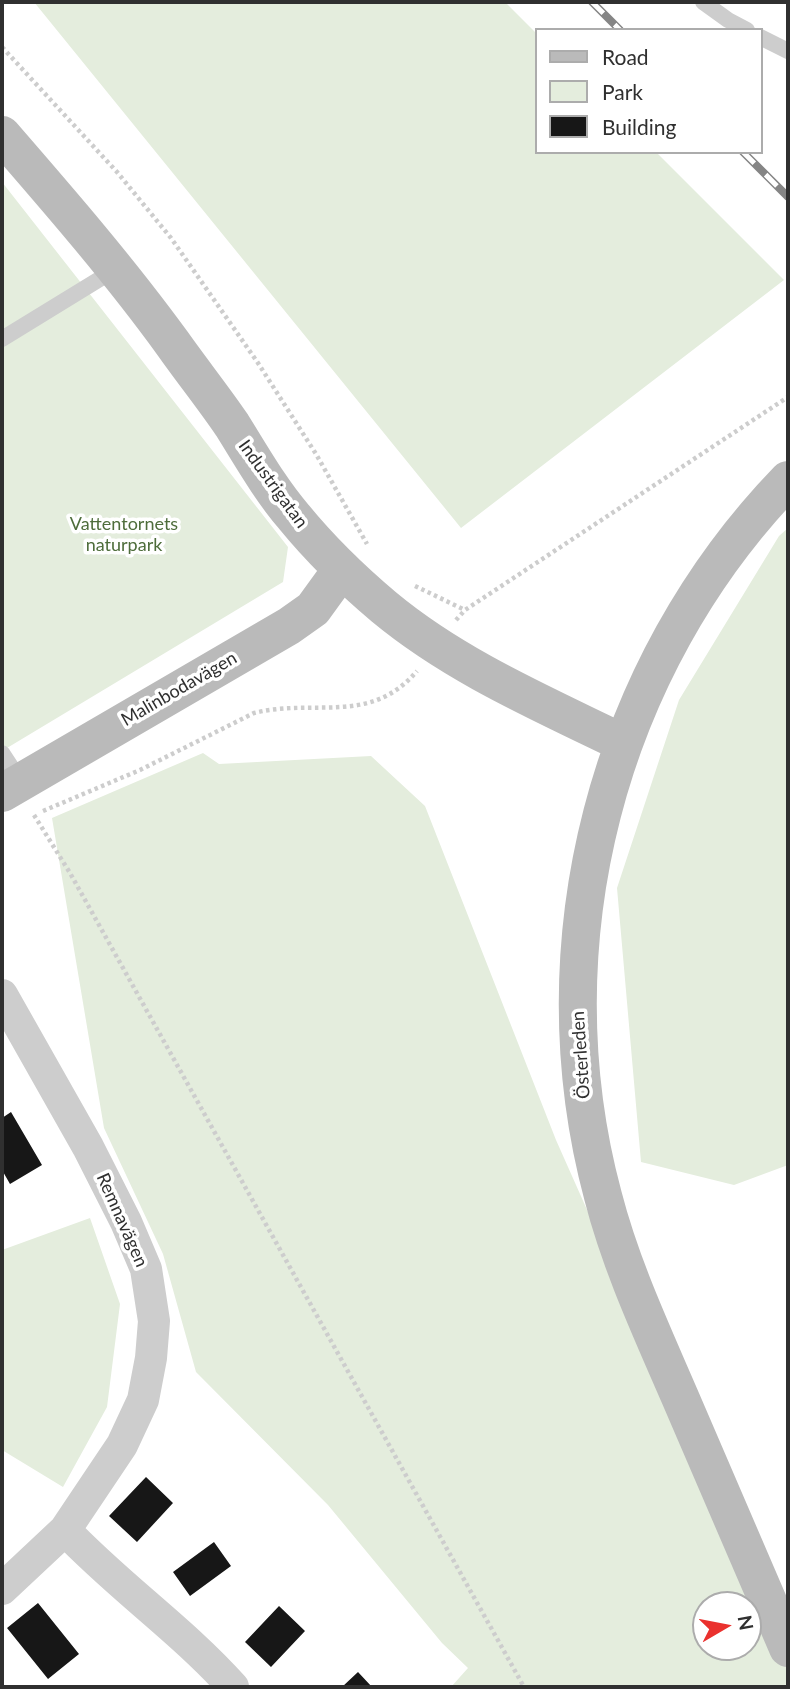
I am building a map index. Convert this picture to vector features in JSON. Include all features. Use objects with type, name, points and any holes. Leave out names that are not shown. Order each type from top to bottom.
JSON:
[{"type":"street","name":"Industrigatan","points":[[2,135],[116,270],[231,424],[295,519],[355,557],[386,608],[437,646],[491,678],[623,743]]},
{"type":"street","name":"Österleden","points":[[788,480],[754,517],[690,604],[655,668],[623,743],[604,803],[588,873],[577,981],[578,1053],[587,1125],[603,1195],[641,1307],[788,1648]]},
{"type":"street","name":"Malinbodavägen","points":[[14,786],[289,626],[313,609],[355,557]]},
{"type":"street","name":"Remnavägen","points":[[2,995],[13,1042],[88,1147],[126,1222],[146,1269],[154,1321],[151,1358],[143,1400],[122,1446],[65,1530],[2,1589]]},
{"type":"street","points":[[65,1530],[95,1562],[162,1619],[233,1687]]},
{"type":"lane","points":[[703,2],[743,28]]},
{"type":"lane","points":[[762,38],[788,51]]},
{"type":"lane","points":[[2,339],[116,270]]},
{"type":"path","points":[[2,47],[117,173],[171,238],[258,363],[316,454],[355,557]]},
{"type":"path","points":[[412,584],[465,610]]},
{"type":"path","points":[[14,786],[70,873],[524,1687]]},
{"type":"green space","points":[[34,2],[505,2],[534,31],[534,154],[658,154],[784,280],[461,528]]},
{"type":"green space","name":"Vattentornets naturpark","points":[[2,182],[288,547],[283,582],[2,751]]},
{"type":"green space","points":[[788,528],[788,1165],[734,1185],[641,1162],[617,888],[679,700],[779,536]]},
{"type":"green space","points":[[203,753],[219,764],[371,756],[425,806],[556,1140],[756,1591],[692,1591],[692,1661],[762,1661],[762,1604],[788,1662],[788,1687],[451,1687],[468,1668],[442,1643],[328,1505],[196,1372],[163,1254],[104,1128],[52,818]]},
{"type":"green space","points":[[90,1218],[120,1304],[107,1407],[63,1487],[2,1450],[2,1250]]},
{"type":"building","points":[[11,1112],[42,1165],[10,1184],[2,1170],[2,1118]]},
{"type":"building","points":[[146,1477],[173,1503],[137,1542],[109,1516]]},
{"type":"building","points":[[214,1542],[231,1566],[190,1596],[173,1572]]},
{"type":"building","points":[[38,1603],[79,1654],[48,1679],[7,1628]]},
{"type":"building","points":[[279,1606],[305,1631],[271,1667],[245,1642]]},
{"type":"building","points":[[358,1672],[372,1687],[342,1687]]},
{"type":"railway","points":[[592,2],[618,28]]},
{"type":"railway","points":[[745,154],[788,197]]}]
